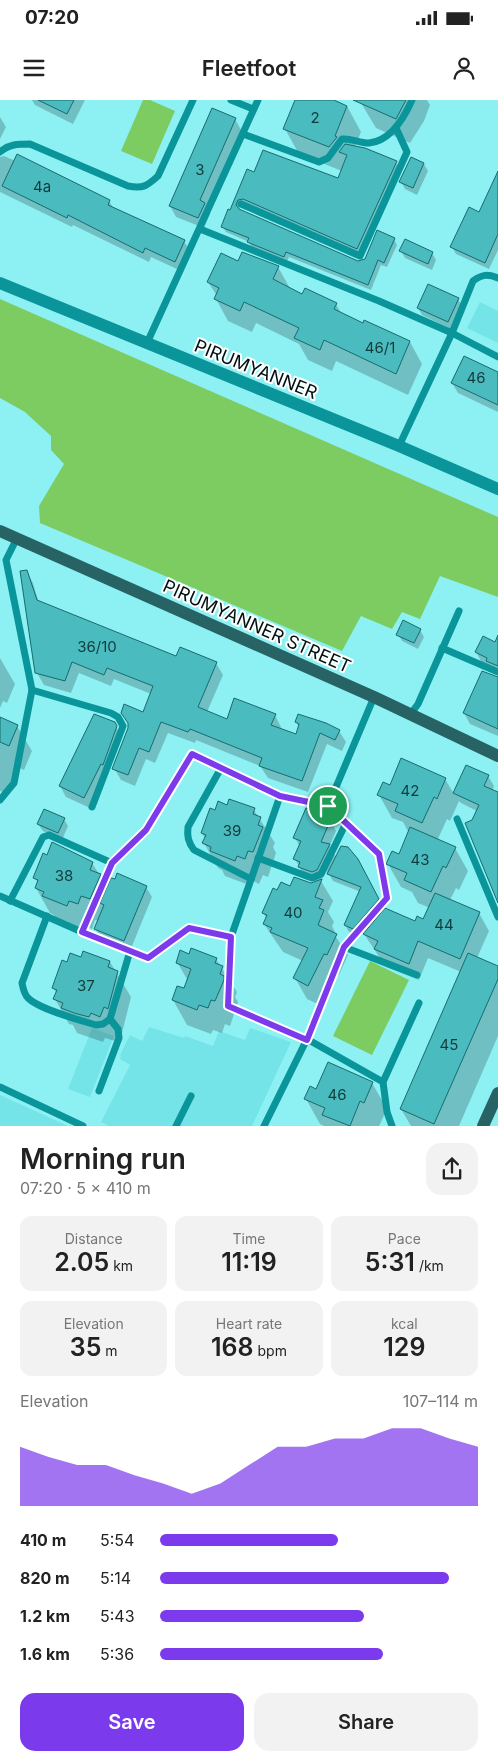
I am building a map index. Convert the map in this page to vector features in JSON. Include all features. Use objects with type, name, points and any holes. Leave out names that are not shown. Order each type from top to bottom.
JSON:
[{"type":"street","name":"PIRUMYANNER","points":[[0,283],[399,446],[498,489]]},
{"type":"street","name":"PIRUMYANNER STREET","points":[[0,531],[374,697],[498,756]]},
{"type":"street","points":[[483,1126],[498,1093]]},
{"type":"street","points":[[492,1126],[498,1112]]},
{"type":"lane","points":[[231,100],[253,109]]},
{"type":"lane","points":[[147,343],[258,100]]},
{"type":"lane","points":[[243,134],[319,162],[328,158],[342,139],[347,138],[368,143],[374,142],[396,128],[412,100]]},
{"type":"lane","points":[[0,152],[6,147],[17,144],[30,144],[128,186],[139,188],[158,176],[191,101]]},
{"type":"lane","points":[[241,204],[360,256],[407,152],[396,128]]},
{"type":"lane","points":[[200,229],[379,301],[452,333],[498,357]]},
{"type":"lane","points":[[399,446],[452,333],[473,281],[480,276],[490,275],[498,278]]},
{"type":"lane","points":[[0,800],[14,782],[32,690],[6,560],[17,538]]},
{"type":"lane","points":[[410,715],[418,704],[459,611]]},
{"type":"lane","points":[[442,648],[498,672]]},
{"type":"lane","points":[[32,690],[111,713],[118,717],[123,726],[92,807]]},
{"type":"lane","points":[[328,806],[374,697]]},
{"type":"lane","points":[[82,932],[112,863],[146,830],[192,754],[280,796],[328,806],[379,854],[387,898],[344,947],[307,1040],[264,1126]]},
{"type":"lane","points":[[221,768],[188,827],[189,844],[194,850],[251,879]]},
{"type":"lane","points":[[280,796],[231,937],[228,1006],[307,1040],[383,1082]]},
{"type":"lane","points":[[457,819],[498,917]]},
{"type":"lane","points":[[258,858],[316,878],[321,874],[346,823]]},
{"type":"lane","points":[[10,901],[42,837],[49,835],[112,863]]},
{"type":"lane","points":[[0,896],[82,932],[148,958],[189,928],[231,937]]},
{"type":"lane","points":[[47,916],[22,983],[28,998],[49,1009],[96,1025],[103,1024],[110,1019],[130,951]]},
{"type":"lane","points":[[344,947],[417,975]]},
{"type":"lane","points":[[392,1126],[383,1082],[419,1003]]},
{"type":"lane","points":[[99,1092],[119,1038],[118,1029],[110,1019]]},
{"type":"lane","points":[[0,1087],[82,1126]]},
{"type":"lane","points":[[176,1126],[191,1096]]},
{"type":"shaded area","points":[[480,302],[498,311],[498,343],[467,328]]},
{"type":"shaded area","points":[[149,1027],[184,1038],[185,1036],[213,1046],[219,1031],[245,1040],[250,1028],[291,1042],[252,1126],[109,1126],[101,1122],[130,1065],[120,1059],[120,1055],[130,1035],[142,1041]]},
{"type":"shaded area","points":[[92,1028],[114,1036],[90,1097],[68,1089]]},
{"type":"shaded area","points":[[0,1095],[68,1126],[0,1126]]},
{"type":"green space","points":[[143,100],[150,100],[175,111],[152,164],[121,151]]},
{"type":"green space","points":[[0,299],[498,517],[498,597],[440,576],[420,619],[402,612],[392,629],[361,616],[342,651],[40,523],[39,506],[64,464],[51,450],[51,436],[25,412],[0,398]]},
{"type":"green space","points":[[370,961],[409,980],[372,1055],[333,1036]]},
{"type":"building","points":[[38,100],[74,100],[67,114]]},
{"type":"building","points":[[295,100],[334,100],[347,106],[335,136],[337,137],[329,147],[283,129]]},
{"type":"building","points":[[353,100],[406,100],[396,119]]},
{"type":"building","points":[[212,108],[236,118],[200,200],[205,203],[198,218],[169,206]]},
{"type":"building","points":[[345,144],[365,148],[397,161],[357,249],[243,199],[238,200],[236,205],[239,209],[358,261],[365,259],[377,230],[395,238],[384,263],[378,260],[368,285],[286,252],[284,257],[247,242],[249,238],[221,227],[247,169],[254,172],[263,150],[338,178],[347,155],[339,152]]},
{"type":"building","points":[[17,154],[110,200],[108,205],[185,240],[175,262],[145,248],[143,253],[68,215],[67,218],[2,186]]},
{"type":"building","points":[[411,157],[424,163],[413,188],[399,182]]},
{"type":"building","points":[[498,171],[498,234],[485,263],[450,247],[469,207],[479,212]]},
{"type":"building","points":[[405,239],[433,252],[428,264],[399,251]]},
{"type":"building","points":[[242,252],[279,266],[273,279],[302,294],[305,288],[337,303],[334,309],[363,323],[364,320],[410,341],[396,374],[324,340],[320,350],[294,338],[299,328],[244,302],[240,311],[214,299],[219,288],[207,282],[221,253],[238,261]]},
{"type":"building","points":[[428,284],[459,298],[448,322],[417,308]]},
{"type":"building","points":[[464,356],[498,372],[498,405],[451,383]]},
{"type":"building","points":[[27,570],[37,600],[176,656],[180,647],[217,662],[198,707],[227,719],[234,698],[276,714],[271,725],[296,734],[299,724],[295,722],[298,714],[326,723],[340,730],[335,740],[320,733],[302,781],[259,766],[262,758],[190,729],[188,732],[161,722],[149,752],[139,748],[128,775],[112,769],[128,728],[128,723],[121,713],[124,704],[143,712],[153,686],[107,668],[104,675],[72,662],[65,681],[35,673],[20,571]]},
{"type":"building","points":[[403,620],[421,629],[414,643],[396,635]]},
{"type":"building","points":[[498,635],[498,666],[486,661],[487,658],[475,652],[483,636],[495,642]]},
{"type":"building","points":[[482,671],[498,677],[498,729],[463,713]]},
{"type":"building","points":[[94,714],[115,722],[117,726],[103,765],[101,764],[84,798],[59,786]]},
{"type":"building","points":[[0,717],[18,725],[9,746],[0,742]]},
{"type":"building","points":[[401,758],[446,778],[437,799],[434,797],[422,823],[395,811],[398,804],[377,795],[383,782],[390,785]]},
{"type":"building","points":[[466,765],[489,775],[484,786],[498,792],[498,903],[465,823],[472,820],[479,805],[453,793]]},
{"type":"building","points":[[229,799],[255,808],[253,814],[261,817],[258,825],[263,827],[253,852],[248,851],[245,859],[237,856],[235,861],[210,851],[211,847],[202,843],[206,835],[201,833],[210,808],[215,810],[218,801],[227,805]]},
{"type":"building","points":[[306,808],[331,819],[321,842],[330,844],[317,870],[312,872],[298,867],[300,862],[293,859],[301,841],[293,838]]},
{"type":"building","points":[[44,809],[65,818],[58,833],[37,824]]},
{"type":"building","points":[[410,827],[456,847],[446,868],[443,866],[431,892],[404,880],[407,873],[386,864],[392,851],[399,854]]},
{"type":"building","points":[[52,842],[93,862],[90,870],[101,874],[90,899],[81,896],[78,904],[69,901],[67,906],[42,896],[44,892],[35,888],[38,880],[33,878],[43,853],[47,855]]},
{"type":"building","points":[[341,846],[348,847],[358,859],[379,899],[353,929],[344,925],[361,887],[327,874]]},
{"type":"building","points":[[117,873],[147,886],[124,941],[94,929],[104,905],[100,903],[111,878],[115,879]]},
{"type":"building","points":[[294,877],[311,883],[322,879],[315,897],[323,900],[319,908],[324,910],[318,925],[337,934],[327,955],[324,954],[308,986],[293,978],[308,948],[270,932],[272,928],[263,924],[267,915],[262,913],[273,888],[277,890],[281,882],[290,886]]},
{"type":"building","points":[[435,893],[480,912],[460,959],[418,941],[409,964],[374,949],[378,941],[363,934],[385,908],[415,921],[417,916],[423,919]]},
{"type":"building","points":[[191,948],[217,958],[215,963],[223,966],[220,974],[224,976],[224,980],[215,1001],[211,1000],[208,1008],[199,1005],[197,1010],[172,1000],[177,986],[184,988],[191,969],[176,963],[180,950],[189,954]]},
{"type":"building","points":[[83,951],[110,961],[108,967],[118,971],[108,1009],[104,1007],[100,1017],[91,1013],[89,1017],[74,1013],[61,1008],[63,1003],[53,999],[57,990],[52,988],[62,960],[67,962],[70,953],[81,957]]},
{"type":"building","points":[[468,953],[498,966],[498,979],[434,1124],[400,1109]]},
{"type":"building","points":[[328,1062],[373,1082],[364,1103],[360,1101],[350,1126],[322,1115],[325,1108],[304,1099],[310,1086],[316,1089]]},
{"type":"route","points":[[192,754],[280,796],[328,806],[379,854],[387,898],[344,947],[307,1040],[228,1006],[231,937],[189,928],[148,958],[82,932],[112,863],[146,830],[192,754]]}]
